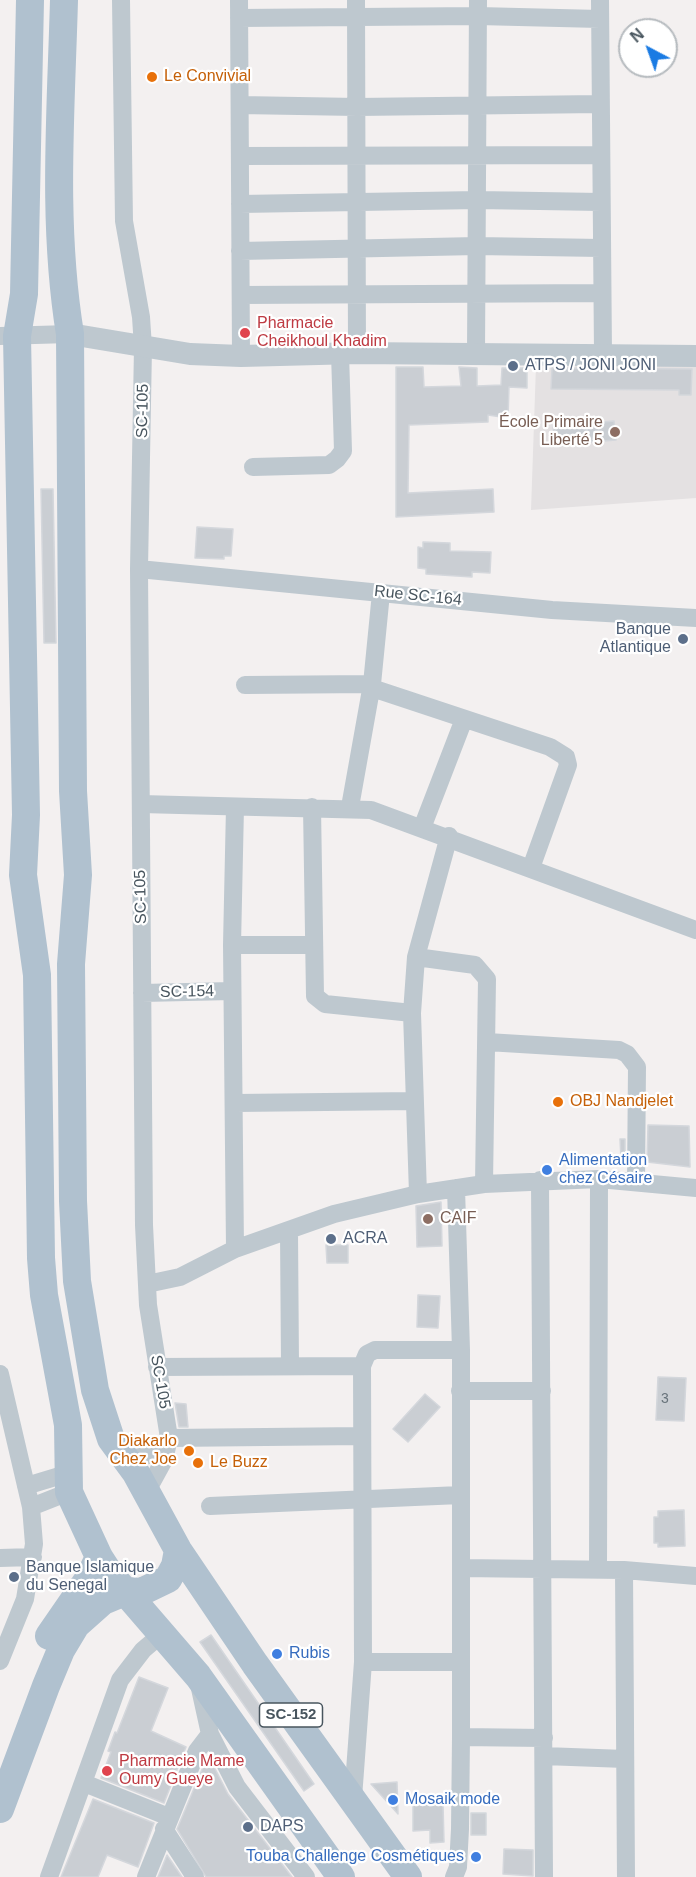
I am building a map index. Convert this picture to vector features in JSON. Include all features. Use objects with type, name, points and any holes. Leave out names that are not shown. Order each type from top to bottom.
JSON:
[{"type":"main road","points":[[30,0],[24,294],[8,336],[26,815],[23,875],[37,975],[41,1258],[49,1323],[68,1425],[69,1483],[99,1557],[198,1676],[340,1877]]},
{"type":"main road","points":[[64,0],[59,194],[63,293],[70,334],[73,791],[78,875],[71,964],[77,1281],[94,1390],[111,1439],[147,1491]]},
{"type":"main road","points":[[69,1483],[87,1452],[109,1450],[124,1457]]},
{"type":"main road","name":"SC-152","points":[[147,1491],[178,1550],[255,1664],[408,1877]]},
{"type":"main road","points":[[0,1809],[46,1686],[76,1625],[103,1601],[127,1591],[141,1592],[168,1579],[175,1566],[178,1550]]},
{"type":"main road","points":[[0,1755],[42,1647],[62,1613],[89,1578],[99,1557]]},
{"type":"street","name":"SC-105","points":[[121,0],[122,187],[127,243],[141,317],[143,347],[140,569],[144,1225],[147,1284],[168,1442],[164,1460],[147,1491]]},
{"type":"street","points":[[600,0],[599,104],[603,353]]},
{"type":"street","points":[[241,356],[239,9],[478,8],[600,19]]},
{"type":"street","points":[[476,353],[478,8]]},
{"type":"street","points":[[253,467],[329,465],[342,451],[348,353],[357,295],[356,9]]},
{"type":"street","points":[[240,105],[357,107],[599,104]]},
{"type":"street","points":[[240,156],[600,155]]},
{"type":"street","points":[[240,204],[478,200],[601,202]]},
{"type":"street","points":[[240,251],[477,246],[601,248]]},
{"type":"street","points":[[241,295],[602,293]]},
{"type":"street","points":[[8,336],[70,334],[190,354],[241,356],[348,353],[603,353],[696,356]]},
{"type":"street","name":"Rue SC-164","points":[[140,569],[552,609],[696,618]]},
{"type":"street","points":[[350,807],[372,686],[381,593]]},
{"type":"street","points":[[244,685],[372,686],[561,752],[567,760],[531,868]]},
{"type":"street","points":[[422,828],[464,719]]},
{"type":"street","points":[[141,804],[350,807],[379,812],[449,836],[696,930]]},
{"type":"street","points":[[235,807],[232,945],[236,1103],[235,1249]]},
{"type":"street","points":[[312,807],[313,988],[320,1002],[412,1013]]},
{"type":"street","points":[[418,1194],[412,1013],[416,957],[449,836]]},
{"type":"street","points":[[232,945],[313,945]]},
{"type":"street","points":[[416,957],[475,965],[487,979],[488,1042],[485,1068],[484,1184]]},
{"type":"street","name":"SC-154","points":[[142,993],[232,991]]},
{"type":"street","points":[[488,1042],[607,1048],[627,1054],[638,1067],[636,1182]]},
{"type":"street","points":[[236,1103],[416,1101]]},
{"type":"street","points":[[147,1284],[180,1277],[235,1249],[289,1232],[334,1214],[418,1194],[484,1184],[540,1180],[599,1179],[696,1188]]},
{"type":"street","points":[[598,1569],[599,1179]]},
{"type":"street","points":[[540,1180],[544,1877]]},
{"type":"street","points":[[454,1877],[458,1867],[460,1829],[461,1737],[461,1350],[456,1188]]},
{"type":"street","points":[[289,1232],[290,1365]]},
{"type":"street","points":[[353,1798],[363,1662],[362,1366],[367,1354],[375,1350],[461,1350]]},
{"type":"street","points":[[157,1367],[362,1366]]},
{"type":"street","points":[[0,1378],[31,1507],[33,1557],[25,1599],[0,1661]]},
{"type":"street","points":[[460,1391],[542,1391]]},
{"type":"street","points":[[124,1457],[138,1458],[153,1455],[168,1442],[362,1436]]},
{"type":"street","points":[[26,1486],[69,1483]]},
{"type":"street","points":[[31,1507],[69,1483]]},
{"type":"street","points":[[210,1506],[460,1496]]},
{"type":"street","points":[[0,1558],[33,1557]]},
{"type":"street","points":[[461,1568],[598,1569],[696,1576]]},
{"type":"street","points":[[624,1570],[626,1877]]},
{"type":"street","points":[[49,1877],[120,1680],[143,1650],[163,1633]]},
{"type":"street","points":[[363,1662],[461,1662]]},
{"type":"street","points":[[198,1676],[210,1734],[237,1787],[306,1877]]},
{"type":"street","points":[[146,1877],[197,1751],[210,1734]]},
{"type":"street","points":[[461,1737],[625,1759]]},
{"type":"street","points":[[84,1783],[167,1823],[195,1877]]},
{"type":"shaded area","name":"École Primaire Liberté 5","points":[[696,364],[696,498],[531,510],[536,365]]},
{"type":"building","points":[[396,367],[423,367],[424,387],[461,386],[459,367],[477,368],[477,386],[501,385],[502,368],[527,368],[527,388],[509,387],[508,418],[488,415],[488,422],[409,425],[408,493],[493,489],[494,512],[396,517]]},
{"type":"building","points":[[552,368],[692,369],[691,395],[679,395],[679,390],[551,389]]},
{"type":"building","points":[[614,421],[616,440],[555,445],[553,426]]},
{"type":"building","points":[[41,489],[53,489],[56,643],[44,643]]},
{"type":"building","points":[[197,527],[233,529],[231,556],[224,556],[224,559],[195,558]]},
{"type":"building","points":[[423,542],[450,543],[450,551],[491,552],[490,573],[472,572],[472,577],[426,574],[426,569],[418,568],[418,547],[423,548]]},
{"type":"building","points":[[648,1125],[689,1126],[690,1167],[647,1162]]},
{"type":"building","points":[[620,1139],[625,1139],[625,1159],[621,1159]]},
{"type":"building","points":[[441,1202],[442,1246],[417,1247],[416,1206]]},
{"type":"building","points":[[326,1245],[348,1245],[348,1263],[327,1263]]},
{"type":"building","points":[[418,1295],[440,1296],[438,1328],[417,1327]]},
{"type":"building","points":[[658,1377],[686,1378],[684,1421],[656,1420]]},
{"type":"building","points":[[425,1394],[440,1407],[408,1442],[393,1429]]},
{"type":"building","points":[[175,1403],[186,1404],[188,1427],[179,1427]]},
{"type":"building","points":[[684,1510],[685,1546],[658,1547],[658,1543],[654,1543],[654,1517],[658,1517],[658,1511]]},
{"type":"building","points":[[211,1635],[314,1784],[304,1791],[200,1642]]},
{"type":"building","points":[[139,1677],[168,1688],[151,1731],[186,1747],[164,1803],[101,1778],[111,1752],[108,1751],[115,1732],[117,1733]]},
{"type":"building","points":[[208,1755],[228,1794],[292,1877],[206,1877],[177,1829]]},
{"type":"building","points":[[397,1782],[398,1814],[371,1784]]},
{"type":"building","points":[[93,1799],[154,1823],[138,1867],[107,1855],[98,1877],[61,1877]]},
{"type":"building","points":[[413,1804],[443,1804],[444,1842],[430,1843],[430,1830],[413,1831]]},
{"type":"building","points":[[471,1813],[486,1813],[486,1835],[471,1835]]},
{"type":"building","points":[[504,1849],[533,1850],[533,1876],[503,1874]]},
{"type":"building","points":[[167,1855],[182,1877],[158,1877]]},
{"type":"place","name":"Le Convivial","points":[[152,77]]},
{"type":"place","name":"Pharmacie Cheikhoul Khadim","points":[[245,333]]},
{"type":"place","name":"ATPS / JONI JONI","points":[[513,366]]},
{"type":"place","name":"École Primaire Liberté 5","points":[[615,432]]},
{"type":"place","name":"Banque Atlantique","points":[[683,639]]},
{"type":"place","name":"OBJ Nandjelet","points":[[558,1102]]},
{"type":"place","name":"Alimentation chez Césaire","points":[[547,1170]]},
{"type":"place","name":"CAIF","points":[[428,1219]]},
{"type":"place","name":"ACRA","points":[[331,1239]]},
{"type":"place","name":"Diakarlo Chez Joe","points":[[189,1451]]},
{"type":"place","name":"Le Buzz","points":[[198,1463]]},
{"type":"place","name":"Banque Islamique du Senegal","points":[[14,1577]]},
{"type":"place","name":"Rubis","points":[[277,1654]]},
{"type":"place","name":"Pharmacie Mame Oumy Gueye","points":[[107,1771]]},
{"type":"place","name":"Mosaik mode","points":[[393,1800]]},
{"type":"place","name":"DAPS","points":[[248,1827]]},
{"type":"place","name":"Touba Challenge Cosmétiques","points":[[476,1857]]}]
